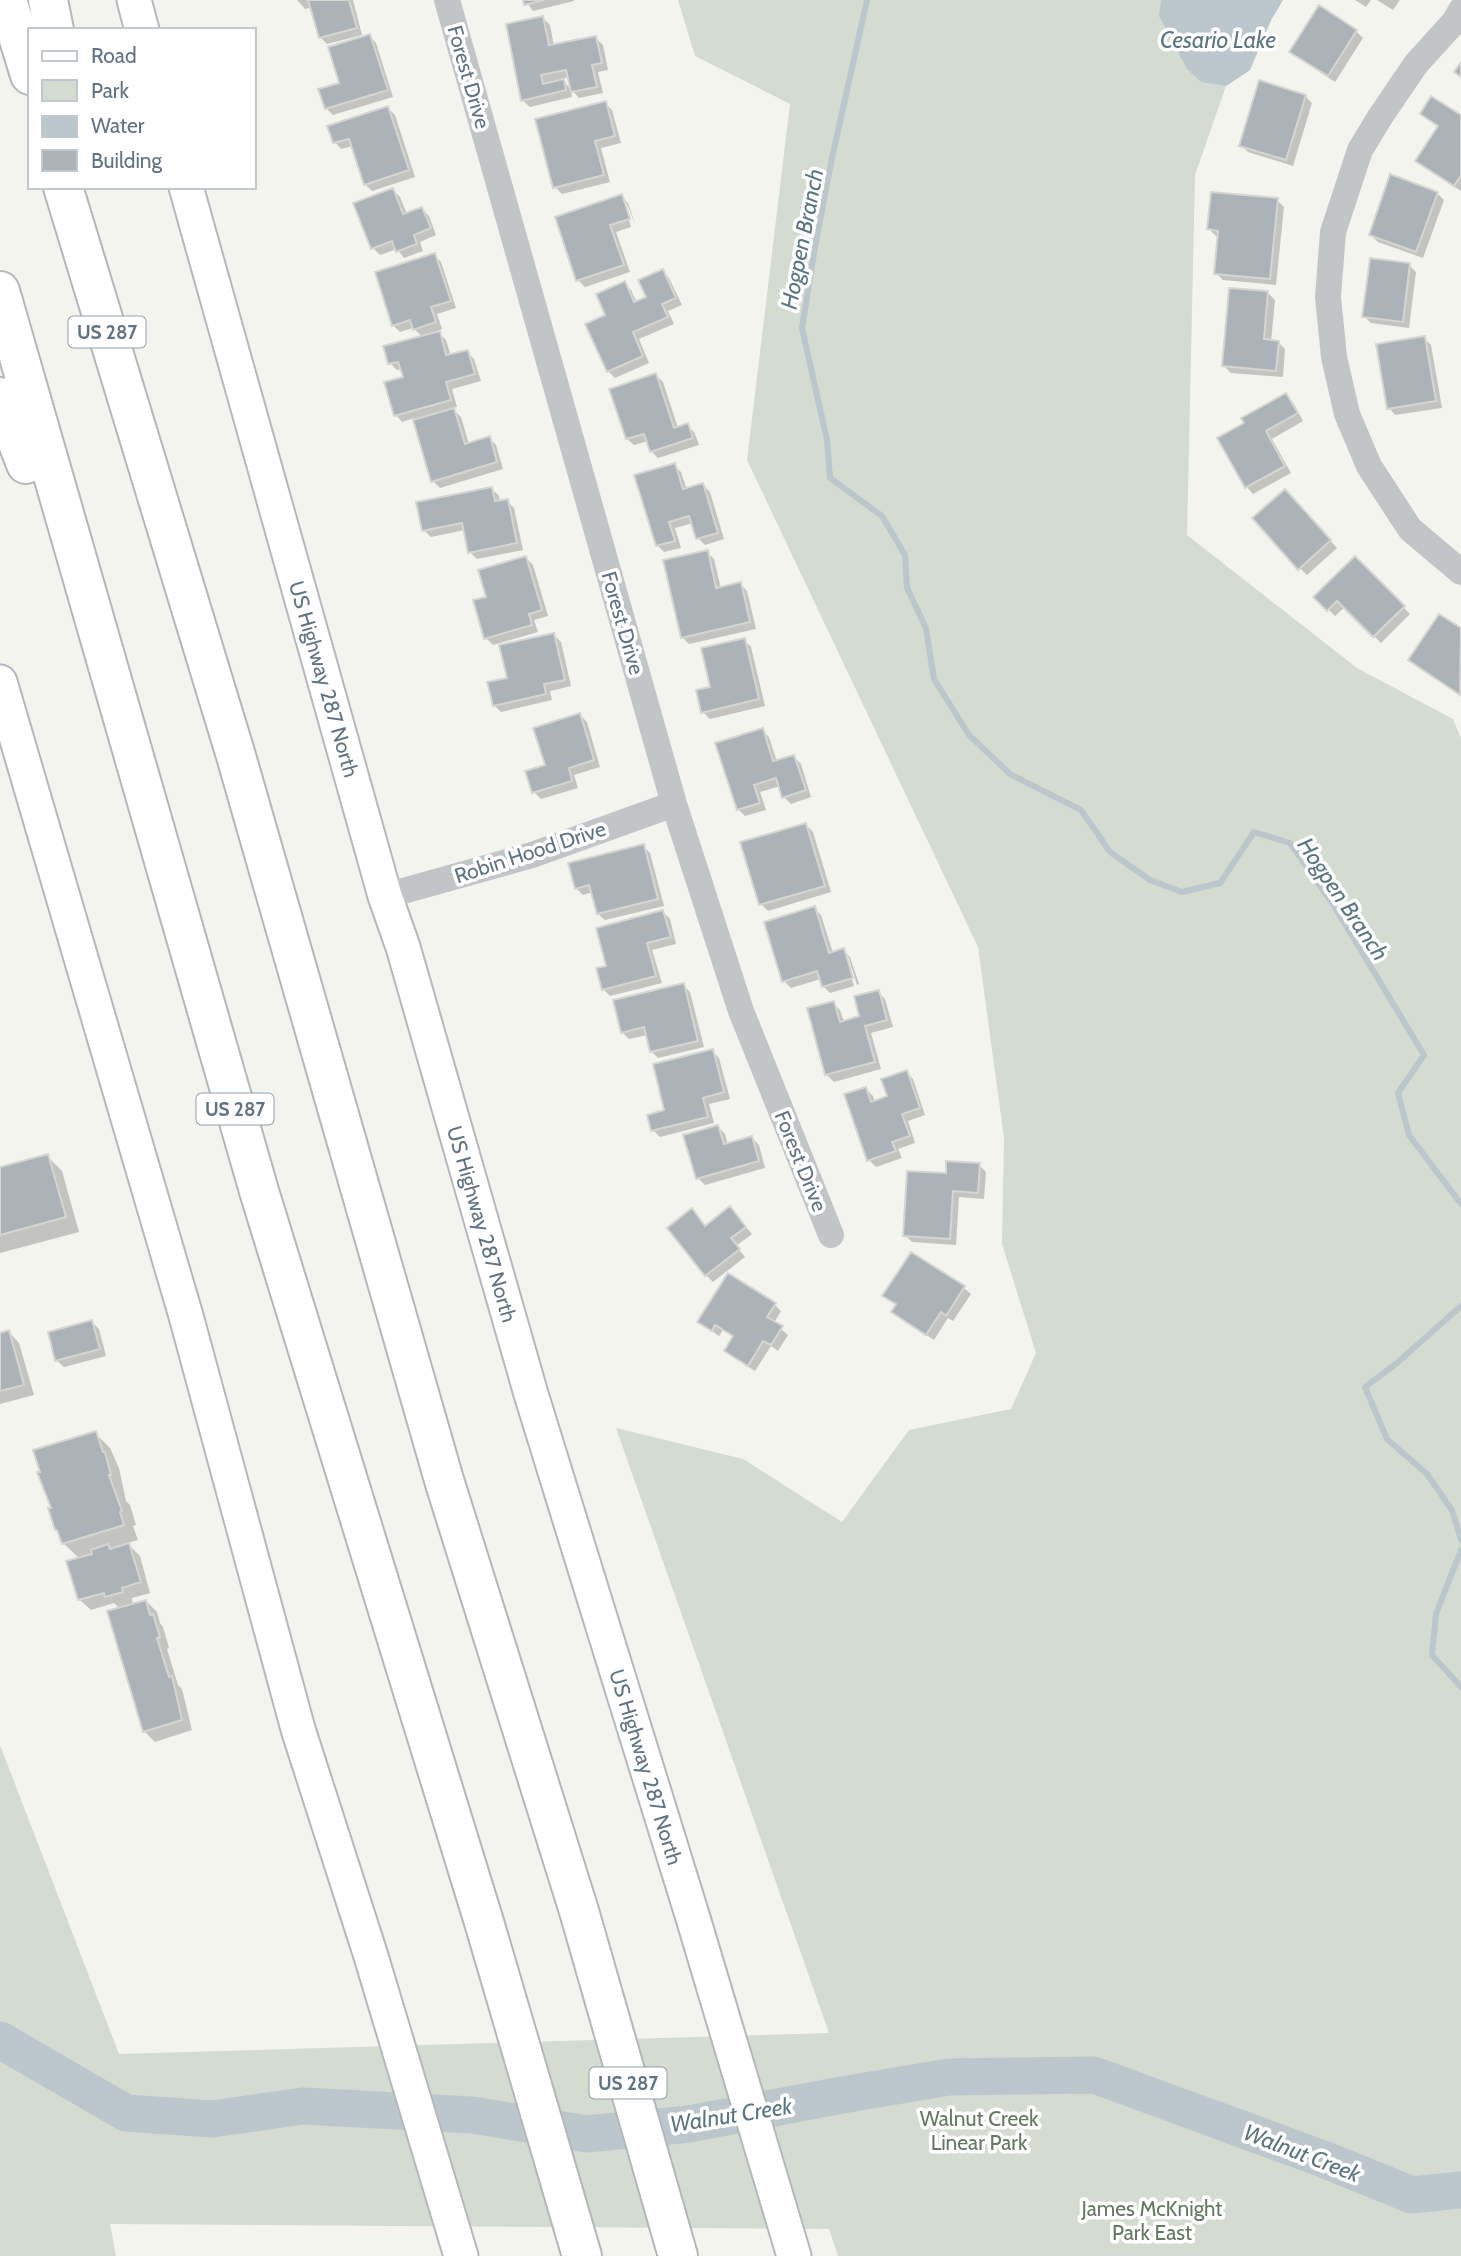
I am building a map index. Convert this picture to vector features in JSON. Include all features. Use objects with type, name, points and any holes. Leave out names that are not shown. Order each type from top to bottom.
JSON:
[{"type":"highway","points":[[7,0],[28,68]]},
{"type":"highway","points":[[48,0],[54,28]]},
{"type":"highway","name":"US 287","points":[[64,189],[236,755],[444,1480],[579,1911],[678,2256]]},
{"type":"highway","points":[[90,189],[153,414],[156,449],[150,476]]},
{"type":"highway","name":"US 287","points":[[0,291],[263,1205],[484,1922],[582,2256]]},
{"type":"highway","points":[[0,397],[37,490],[46,505],[66,525]]},
{"type":"main road","points":[[134,0],[141,28]]},
{"type":"main road","name":"US Highway 287 North","points":[[187,189],[385,897],[407,960],[531,1394],[791,2243]]},
{"type":"main road","points":[[0,682],[186,1316],[298,1730],[370,1953],[461,2256]]},
{"type":"street","name":"Forest Drive","points":[[447,0],[674,804],[741,1011],[831,1236]]},
{"type":"street","points":[[1461,10],[1454,22],[1416,64],[1360,150],[1333,232],[1328,297],[1334,357],[1347,414],[1369,466],[1410,529],[1461,572]]},
{"type":"street","name":"Robin Hood Drive","points":[[385,897],[532,855],[674,804]]},
{"type":"green space","points":[[678,0],[1283,0],[1271,20],[1250,70],[1226,86],[1195,175],[1187,535],[1357,668],[1453,719],[1461,738],[1461,2256],[838,2256],[829,2229],[110,2224],[116,2256],[0,2256],[0,1745],[119,2054],[829,2033],[616,1428],[743,1459],[842,1522],[909,1430],[1011,1409],[1036,1353],[1002,1244],[1004,1138],[978,947],[747,460],[790,104],[695,56]]},
{"type":"water","name":"Cesario Lake","points":[[1161,0],[1283,0],[1271,20],[1250,70],[1226,86],[1201,82],[1187,69],[1159,16]]},
{"type":"building","points":[[308,0],[349,0],[357,28],[319,38]]},
{"type":"building","points":[[523,0],[544,0],[524,5]]},
{"type":"building","points":[[1319,5],[1357,30],[1328,76],[1289,52]]},
{"type":"building","points":[[543,16],[549,45],[596,36],[602,63],[592,65],[597,87],[571,92],[566,70],[541,75],[543,84],[564,79],[566,90],[521,101],[506,24]]},
{"type":"building","points":[[370,34],[388,90],[325,109],[318,89],[339,83],[328,47]]},
{"type":"building","points":[[1461,62],[1461,77],[1454,72]]},
{"type":"building","points":[[1259,80],[1306,95],[1286,160],[1239,146]]},
{"type":"building","points":[[1431,96],[1461,115],[1461,175],[1454,186],[1415,161],[1438,126],[1420,114]]},
{"type":"building","points":[[606,101],[615,136],[595,141],[604,175],[553,188],[535,119]]},
{"type":"building","points":[[388,106],[409,170],[364,185],[349,139],[333,143],[327,126]]},
{"type":"building","points":[[1390,174],[1438,192],[1416,252],[1369,235]]},
{"type":"building","points":[[393,188],[403,214],[422,207],[431,228],[414,235],[417,244],[396,252],[392,241],[371,249],[353,203]]},
{"type":"building","points":[[1211,192],[1278,198],[1270,279],[1214,274],[1218,231],[1207,229]]},
{"type":"building","points":[[622,194],[630,219],[610,225],[624,265],[576,281],[555,217]]},
{"type":"building","points":[[435,253],[451,301],[431,307],[436,322],[413,330],[410,320],[392,326],[375,272]]},
{"type":"building","points":[[1370,258],[1410,263],[1403,322],[1362,317]]},
{"type":"building","points":[[663,269],[676,298],[662,304],[668,317],[633,332],[643,356],[607,372],[585,324],[605,315],[596,294],[625,281],[634,302],[646,297],[638,280]]},
{"type":"building","points":[[1229,288],[1268,291],[1264,339],[1279,341],[1276,371],[1222,366]]},
{"type":"building","points":[[440,331],[446,355],[468,350],[475,374],[446,382],[451,400],[394,416],[384,382],[403,377],[398,362],[388,364],[383,346]]},
{"type":"building","points":[[1425,336],[1436,401],[1387,409],[1376,344]]},
{"type":"building","points":[[656,373],[674,428],[688,423],[693,438],[650,452],[644,434],[626,439],[609,389]]},
{"type":"building","points":[[1286,393],[1298,413],[1266,431],[1285,466],[1245,488],[1217,438],[1244,423],[1241,418]]},
{"type":"building","points":[[454,408],[465,444],[490,436],[497,462],[431,482],[413,420]]},
{"type":"building","points":[[675,463],[683,489],[703,483],[718,533],[696,539],[689,516],[669,522],[675,541],[656,546],[634,475]]},
{"type":"building","points":[[492,487],[495,501],[508,499],[517,543],[468,553],[462,523],[422,531],[416,502]]},
{"type":"building","points":[[1285,489],[1331,540],[1298,570],[1252,518]]},
{"type":"building","points":[[708,550],[716,588],[741,582],[750,622],[681,638],[663,560]]},
{"type":"building","points":[[526,556],[542,610],[529,614],[532,625],[484,639],[473,600],[486,597],[478,570]]},
{"type":"building","points":[[1355,556],[1405,606],[1373,637],[1337,601],[1327,611],[1313,597]]},
{"type":"building","points":[[1439,614],[1461,628],[1460,695],[1408,660]]},
{"type":"building","points":[[554,633],[565,680],[544,684],[546,694],[493,706],[487,682],[507,678],[499,645]]},
{"type":"building","points":[[745,638],[759,699],[701,713],[696,690],[710,687],[701,648]]},
{"type":"building","points":[[580,713],[594,760],[569,768],[572,781],[532,793],[525,771],[545,765],[533,728]]},
{"type":"building","points":[[763,728],[773,761],[794,755],[806,790],[782,798],[776,778],[754,785],[760,803],[737,810],[715,743]]},
{"type":"building","points":[[806,823],[825,886],[759,905],[740,842]]},
{"type":"building","points":[[644,844],[658,899],[597,914],[589,885],[575,889],[568,863]]},
{"type":"building","points":[[815,906],[829,953],[844,948],[853,978],[822,987],[817,971],[782,982],[764,922]]},
{"type":"building","points":[[663,910],[671,937],[647,943],[656,976],[602,990],[596,968],[606,966],[596,928]]},
{"type":"building","points":[[684,983],[698,1041],[650,1052],[644,1027],[621,1033],[613,1000]]},
{"type":"building","points":[[879,990],[887,1020],[865,1026],[875,1062],[825,1075],[807,1008],[834,1001],[840,1022],[859,1016],[854,996]]},
{"type":"building","points":[[713,1049],[724,1092],[703,1098],[708,1117],[651,1131],[647,1115],[664,1110],[653,1064]]},
{"type":"building","points":[[907,1070],[920,1108],[902,1114],[910,1136],[892,1142],[896,1151],[867,1161],[844,1094],[866,1087],[871,1102],[887,1096],[881,1079]]},
{"type":"building","points":[[718,1125],[724,1144],[752,1136],[759,1161],[696,1179],[683,1135]]},
{"type":"building","points":[[48,1154],[66,1217],[0,1235],[0,1167]]},
{"type":"building","points":[[946,1161],[980,1163],[978,1193],[953,1191],[950,1239],[903,1236],[907,1171],[946,1173]]},
{"type":"building","points":[[730,1206],[746,1227],[731,1238],[740,1249],[705,1276],[667,1228],[692,1208],[705,1226]]},
{"type":"building","points":[[911,1252],[965,1286],[946,1316],[941,1312],[926,1335],[891,1312],[896,1304],[882,1296]]},
{"type":"building","points":[[728,1273],[776,1303],[767,1317],[783,1326],[771,1345],[763,1341],[748,1366],[724,1351],[733,1336],[715,1325],[712,1331],[697,1322]]},
{"type":"building","points":[[92,1320],[100,1349],[55,1361],[48,1332]]},
{"type":"building","points":[[9,1330],[24,1385],[0,1391],[0,1333]]},
{"type":"building","points":[[96,1431],[105,1452],[124,1525],[62,1544],[48,1508],[51,1508],[37,1472],[40,1472],[33,1450]]},
{"type":"building","points":[[129,1543],[141,1582],[122,1588],[123,1592],[105,1597],[104,1593],[78,1600],[66,1561],[92,1554],[91,1550],[108,1544],[110,1549]]},
{"type":"building","points":[[146,1600],[160,1637],[157,1638],[169,1677],[172,1676],[182,1720],[143,1732],[107,1611]]},
{"type":"waterway","name":"Hogpen Branch","points":[[867,0],[832,158],[802,328],[827,440],[830,478],[882,516],[905,555],[907,588],[926,628],[934,679],[969,735],[1010,774],[1081,810],[1110,852],[1150,880],[1182,892],[1220,883],[1254,832],[1290,843],[1333,904],[1424,1055],[1398,1093],[1409,1135],[1461,1204]]},
{"type":"waterway","name":"Hogpen Branch","points":[[1461,1306],[1397,1363],[1365,1387],[1387,1439],[1427,1474],[1452,1510],[1461,1540]]},
{"type":"waterway","name":"Hogpen Branch","points":[[1461,1550],[1436,1614],[1432,1655],[1461,1687]]},
{"type":"waterway","name":"Walnut Creek","points":[[0,2040],[126,2113],[212,2119],[303,2106],[472,2115],[587,2134],[689,2124],[949,2077],[1094,2075],[1323,2159],[1412,2195],[1461,2190]]},
{"type":"park label","name":"Walnut Creek Linear Park","points":[[979,2130]]},
{"type":"park label","name":"James McKnight Park East","points":[[1152,2220]]}]
